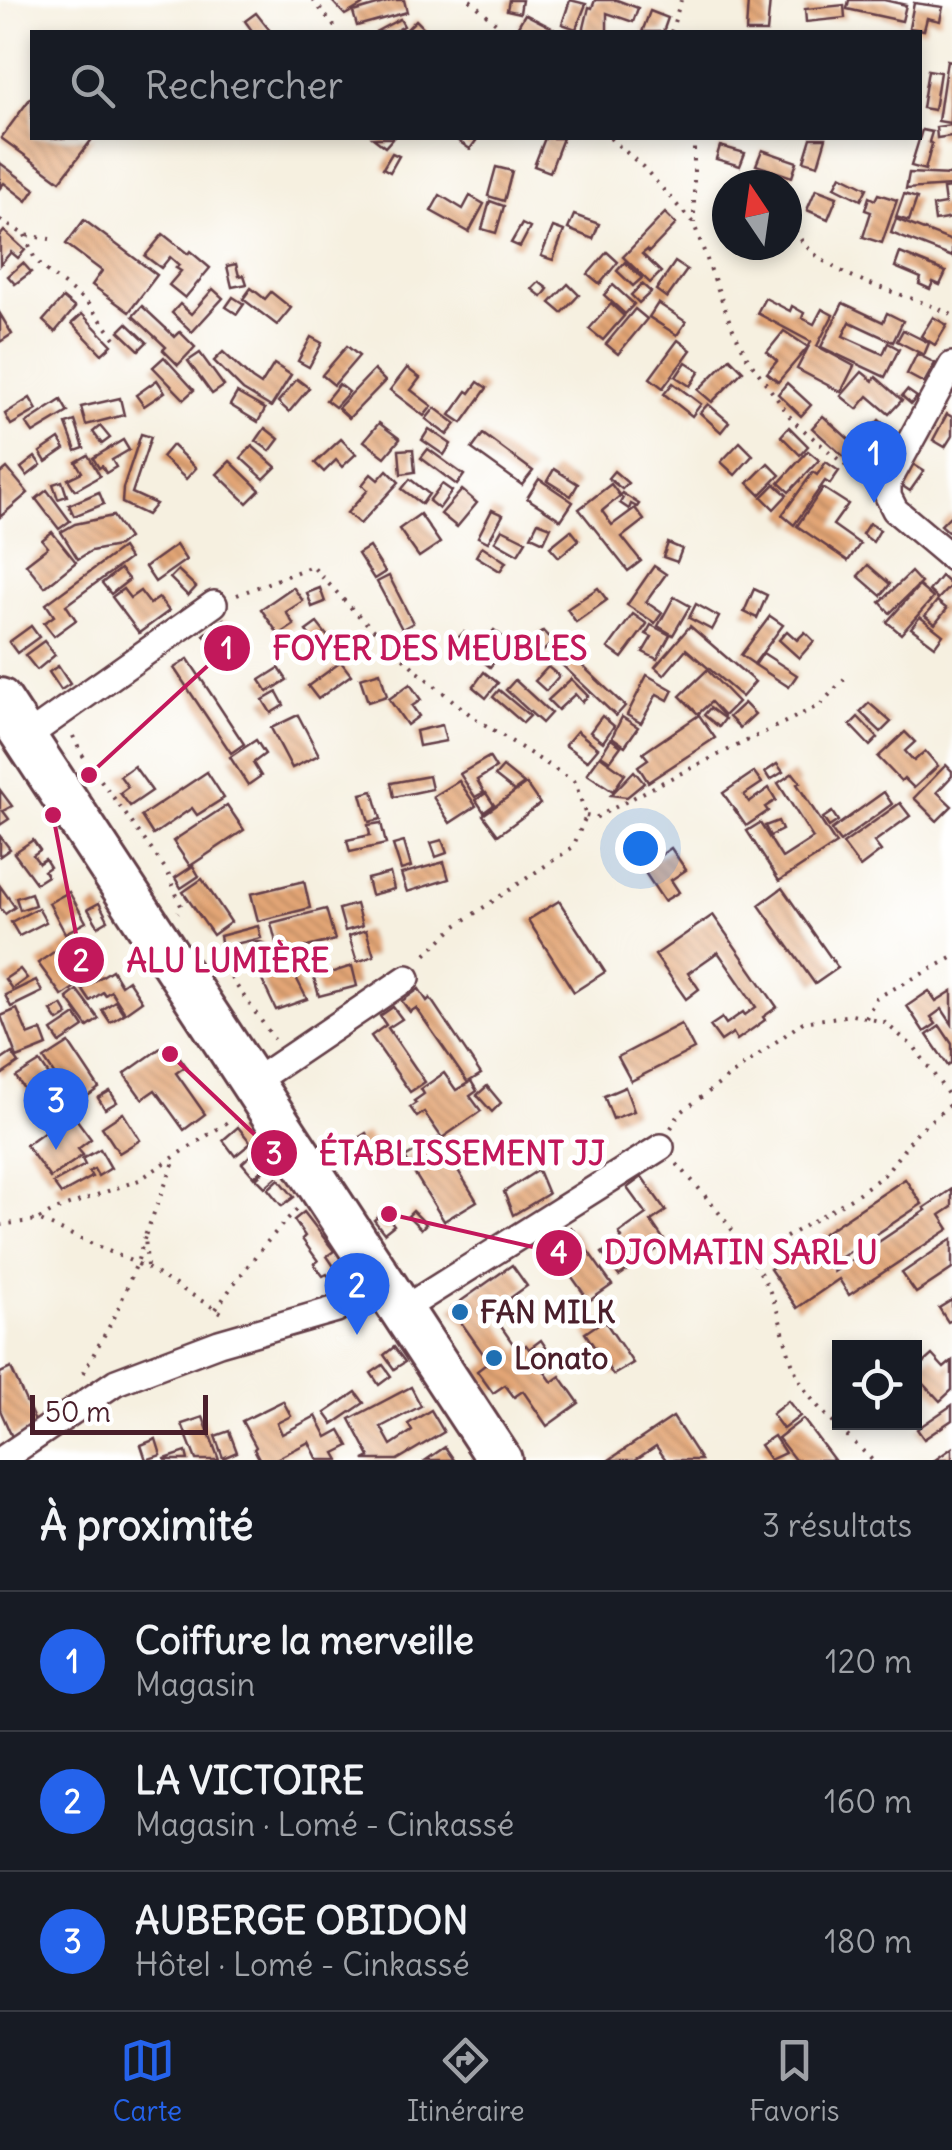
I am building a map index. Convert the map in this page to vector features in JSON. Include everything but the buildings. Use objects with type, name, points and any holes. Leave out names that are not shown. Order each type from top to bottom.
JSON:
[{"type":"highway","points":[[0,700],[500,1460]]},
{"type":"street","points":[[952,364],[888,482],[888,496],[895,510],[952,558]]},
{"type":"street","points":[[25,738],[214,604]]},
{"type":"street","points":[[257,1090],[288,1060],[407,978]]},
{"type":"street","points":[[1,1460],[116,1382],[219,1343],[390,1293],[661,1147]]},
{"type":"path","points":[[313,0],[338,30]]},
{"type":"path","points":[[470,0],[504,30]]},
{"type":"path","points":[[672,30],[681,0]]},
{"type":"path","points":[[612,140],[643,167],[694,224]]},
{"type":"path","points":[[694,140],[694,224],[731,325],[747,357],[794,420],[865,482],[888,482]]},
{"type":"path","points":[[0,220],[25,235],[50,239]]},
{"type":"path","points":[[25,235],[42,268],[88,304],[119,343]]},
{"type":"path","points":[[802,242],[823,262],[952,314]]},
{"type":"path","points":[[214,604],[312,566],[417,671],[473,718],[575,782],[586,816],[573,847],[456,926],[420,959],[407,978]]},
{"type":"path","points":[[586,816],[595,818],[820,705],[845,678]]},
{"type":"path","points":[[61,714],[81,752],[167,871],[177,893],[182,908],[153,933]]},
{"type":"path","points":[[866,1018],[876,998],[952,958]]},
{"type":"path","points":[[231,978],[288,1060]]},
{"type":"path","points":[[750,1258],[884,1174],[918,1131],[952,1102],[915,1048],[884,1022],[852,1015],[803,1022],[680,1112],[661,1147],[702,1192],[750,1258],[771,1294],[787,1350],[803,1386],[825,1415],[872,1460]]},
{"type":"path","points":[[0,1225],[38,1220],[54,1210],[139,1180],[176,1157],[257,1090]]},
{"type":"path","points":[[81,1376],[115,1316],[176,1157]]},
{"type":"path","points":[[216,1309],[273,1234],[320,1186]]},
{"type":"path","points":[[38,1220],[147,1268],[257,1333]]},
{"type":"path","points":[[145,1236],[147,1268]]},
{"type":"place","name":"Coiffure la merveille","points":[[874,503]]},
{"type":"place","name":"FOYER DES MEUBLES","points":[[89,775]]},
{"type":"place","name":"ALU LUMIÈRE","points":[[53,815]]},
{"type":"place","name":"ÉTABLISSEMENT JJ","points":[[170,1054]]},
{"type":"place","name":"AUBERGE OBIDON","points":[[56,1150]]},
{"type":"place","name":"DJOMATIN SARL U","points":[[389,1214]]},
{"type":"place","name":"FAN MILK","points":[[460,1312]]},
{"type":"place","name":"LA VICTOIRE","points":[[357,1335]]},
{"type":"place","name":"Lonato","points":[[494,1358]]}]
